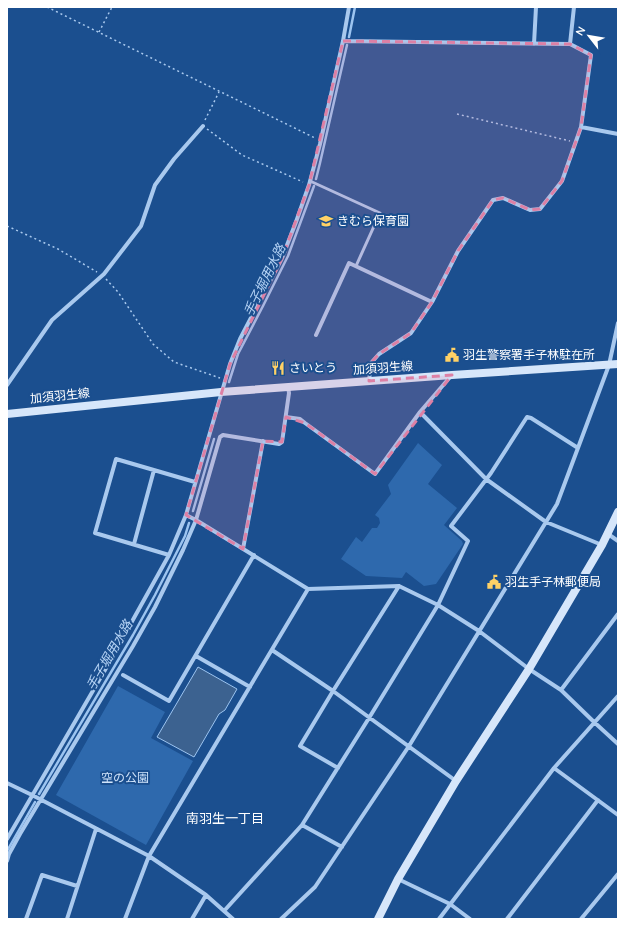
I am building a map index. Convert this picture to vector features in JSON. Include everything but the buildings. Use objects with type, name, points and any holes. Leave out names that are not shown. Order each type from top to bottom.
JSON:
[{"type":"main road","name":"加須羽生線","points":[[7,414],[221,392],[618,364]]},
{"type":"main road","points":[[378,919],[398,879],[456,781],[529,669],[602,545],[618,512]]},
{"type":"street","points":[[7,839],[105,670],[169,555],[186,515],[230,364],[240,340],[282,258],[309,183],[321,140],[349,7]]},
{"type":"street","points":[[534,44],[536,7]]},
{"type":"street","points":[[570,44],[574,7]]},
{"type":"street","points":[[343,41],[570,44],[591,55],[581,127],[562,181],[540,209],[530,210],[503,198],[493,200],[458,250],[432,302],[411,333],[379,354],[371,363],[368,381]]},
{"type":"street","points":[[7,385],[52,320],[103,275],[141,226],[155,185],[203,126]]},
{"type":"street","points":[[581,127],[618,134]]},
{"type":"street","points":[[316,335],[349,263],[432,302]]},
{"type":"street","points":[[281,919],[315,887],[342,847],[409,746],[557,504],[609,365],[618,323]]},
{"type":"street","points":[[286,417],[300,420],[305,423],[375,474],[420,412],[452,375]]},
{"type":"street","points":[[7,861],[9,854],[20,834],[155,607],[196,520],[220,437],[223,435],[279,444],[282,442],[289,393],[288,387]]},
{"type":"street","points":[[420,412],[486,479],[546,522],[602,545]]},
{"type":"street","points":[[224,911],[302,825],[370,718],[438,606],[468,541],[451,526],[491,473],[527,417],[531,418],[578,448]]},
{"type":"street","points":[[243,549],[263,441]]},
{"type":"street","points":[[169,555],[95,533],[116,459],[195,482]]},
{"type":"street","points":[[134,544],[154,470]]},
{"type":"street","points":[[186,515],[308,589],[399,586],[438,606],[479,631],[529,669],[561,690],[618,744]]},
{"type":"street","points":[[608,534],[618,541]]},
{"type":"street","points":[[124,675],[169,701],[254,555]]},
{"type":"street","points":[[338,768],[300,746],[399,586]]},
{"type":"street","points":[[125,919],[147,861],[308,589]]},
{"type":"street","points":[[561,690],[618,614]]},
{"type":"street","points":[[272,650],[333,691],[456,781]]},
{"type":"street","points":[[196,656],[250,687]]},
{"type":"street","points":[[439,919],[554,768],[618,696]]},
{"type":"street","points":[[554,768],[618,815]]},
{"type":"street","points":[[7,783],[150,856],[206,895],[233,919]]},
{"type":"street","points":[[507,919],[598,800]]},
{"type":"street","points":[[302,825],[342,847]]},
{"type":"street","points":[[67,919],[96,829]]},
{"type":"street","points":[[26,919],[42,875],[77,886]]},
{"type":"street","points":[[581,919],[618,876]]},
{"type":"street","points":[[398,879],[450,904],[470,919]]},
{"type":"street","points":[[192,919],[206,895]]},
{"type":"lane","points":[[309,183],[380,212],[356,266]]},
{"type":"path","points":[[47,7],[219,92],[321,140]]},
{"type":"path","points":[[99,33],[112,7]]},
{"type":"path","points":[[219,92],[203,126],[242,155],[309,183]]},
{"type":"path","points":[[456,114],[576,142]]},
{"type":"path","points":[[7,226],[58,248],[103,275],[118,292],[153,344],[169,358],[174,362],[225,380]]},
{"type":"highlighted area","points":[[343,41],[570,44],[591,55],[581,127],[562,181],[540,209],[530,210],[503,198],[493,200],[458,251],[432,302],[411,333],[379,354],[371,363],[369,381],[452,375],[375,474],[305,423],[286,417],[282,442],[263,441],[243,549],[186,515],[230,364],[282,258],[309,185]]},
{"type":"green space","points":[[418,443],[442,465],[428,484],[457,508],[444,525],[462,541],[463,544],[436,584],[424,586],[406,572],[402,578],[366,576],[341,559],[356,537],[362,542],[372,528],[377,528],[380,523],[379,518],[375,515],[391,494],[388,485]]},
{"type":"green space","name":"空の公園","points":[[118,686],[165,712],[151,738],[193,761],[146,845],[56,795]]},
{"type":"shaded area","points":[[198,667],[237,689],[225,710],[219,714],[194,757],[157,737]]},
{"type":"waterway","name":"手子堀用水路","points":[[349,37],[355,7]]},
{"type":"waterway","name":"手子堀用水路","points":[[316,179],[347,45]]},
{"type":"waterway","name":"手子堀用水路","points":[[229,382],[238,354],[288,256],[314,186]]},
{"type":"waterway","name":"手子堀用水路","points":[[193,511],[214,439]]},
{"type":"waterway","name":"手子堀用水路","points":[[39,794],[133,635],[185,536],[189,523]]},
{"type":"waterway","name":"手子堀用水路","points":[[7,851],[35,802]]},
{"type":"place","name":"きむら保育園","points":[[326,221]]},
{"type":"place","name":"羽生警察署手子林駐在所","points":[[452,355]]},
{"type":"place","name":"さいとう","points":[[278,368]]},
{"type":"place","name":"羽生手子林郵便局","points":[[494,582]]},
{"type":"district","name":"南羽生一丁目","points":[[225,818]]}]
